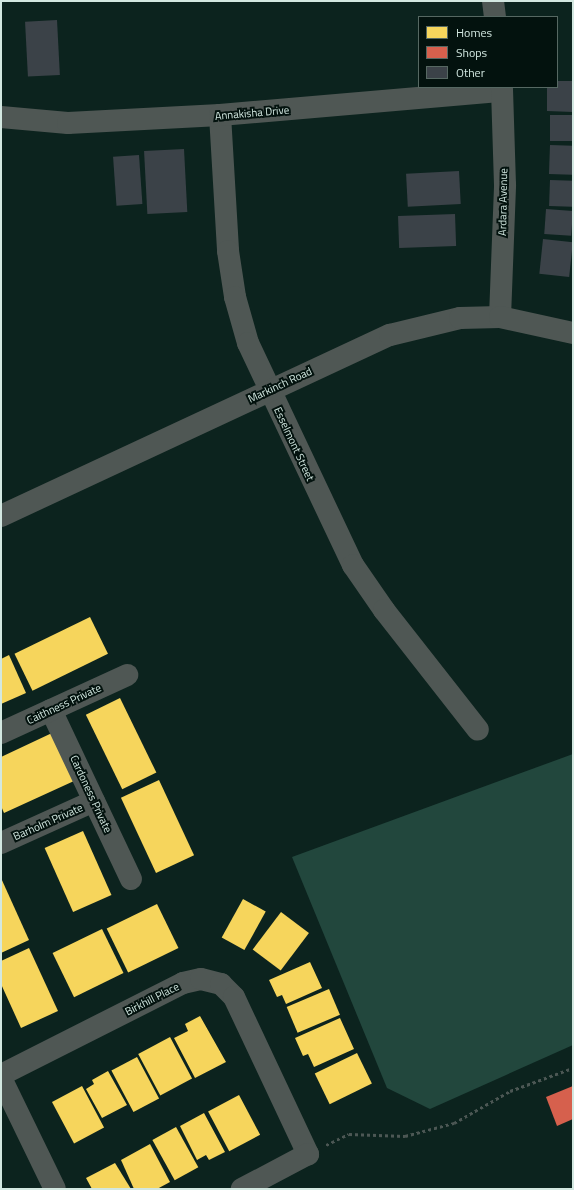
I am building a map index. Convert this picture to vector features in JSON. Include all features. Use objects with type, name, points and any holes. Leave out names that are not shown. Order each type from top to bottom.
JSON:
[{"type":"street","points":[[493,1],[495,16]]},
{"type":"street","name":"Annakisha Drive","points":[[1,117],[68,123],[220,115],[502,89]]},
{"type":"street","name":"Ardara Avenue","points":[[500,317],[505,185],[502,89]]},
{"type":"street","name":"Esselmont Street","points":[[220,115],[227,244],[235,296],[248,343],[353,566],[384,610],[478,730]]},
{"type":"street","name":"Markinch Road","points":[[1,516],[269,389],[390,335],[425,324],[460,318],[500,317],[573,333]]},
{"type":"street","name":"Caithness Private","points":[[1,733],[127,675]]},
{"type":"street","name":"Cardoness Private","points":[[51,710],[131,879]]},
{"type":"street","name":"Barholm Private","points":[[1,843],[94,801]]},
{"type":"street","name":"Birkhill Place","points":[[1,1074],[183,983],[208,980],[221,984],[234,997],[308,1154]]},
{"type":"street","points":[[1,1078],[55,1189]]},
{"type":"street","points":[[242,1189],[308,1154]]},
{"type":"path","points":[[308,1154],[350,1134],[405,1136],[454,1123],[510,1091],[573,1068]]},
{"type":"green space","points":[[573,754],[573,1045],[430,1109],[387,1088],[292,857]]},
{"type":"building: Homes","points":[[90,617],[108,654],[32,691],[15,654]]},
{"type":"building: Homes","points":[[9,655],[26,693],[1,704],[1,659]]},
{"type":"building: Homes","points":[[120,698],[156,773],[122,789],[86,715]]},
{"type":"building: Homes","points":[[52,733],[74,781],[4,813],[1,806],[1,757]]},
{"type":"building: Homes","points":[[159,780],[194,855],[156,873],[121,798]]},
{"type":"building: Homes","points":[[83,831],[111,895],[73,912],[45,848]]},
{"type":"building: Homes","points":[[1,878],[29,940],[1,953]]},
{"type":"building: Homes","points":[[243,899],[266,912],[244,950],[222,937]]},
{"type":"building: Homes","points":[[157,904],[178,948],[128,973],[107,929]]},
{"type":"building: Homes","points":[[281,912],[309,933],[281,971],[253,950]]},
{"type":"building: Homes","points":[[102,929],[123,973],[74,997],[53,953]]},
{"type":"building: Homes","points":[[29,948],[58,1011],[21,1028],[1,984],[1,961]]},
{"type":"building: Homes","points":[[310,962],[322,988],[286,1004],[282,995],[277,997],[269,980]]},
{"type":"building: Homes","points":[[329,989],[340,1015],[298,1033],[287,1007]]},
{"type":"building: Homes","points":[[200,1016],[226,1062],[195,1078],[174,1038],[188,1031],[185,1024]]},
{"type":"building: Homes","points":[[340,1018],[354,1049],[314,1067],[308,1054],[303,1056],[295,1038]]},
{"type":"building: Homes","points":[[170,1037],[192,1078],[160,1095],[138,1054]]},
{"type":"building: Homes","points":[[357,1053],[372,1084],[330,1104],[315,1074]]},
{"type":"building: Homes","points":[[137,1057],[159,1098],[133,1112],[111,1071]]},
{"type":"building: Homes","points":[[108,1071],[127,1105],[102,1118],[86,1089],[94,1084],[92,1080]]},
{"type":"building: Homes","points":[[82,1086],[104,1127],[74,1143],[52,1102]]},
{"type":"building: Homes","points":[[239,1095],[260,1135],[229,1151],[208,1111]]},
{"type":"building: Homes","points":[[204,1113],[225,1152],[209,1160],[206,1155],[197,1160],[180,1126]]},
{"type":"building: Homes","points":[[176,1127],[198,1167],[175,1180],[152,1140]]},
{"type":"building: Homes","points":[[150,1144],[170,1182],[157,1189],[134,1189],[121,1160]]},
{"type":"building: Homes","points":[[115,1163],[131,1189],[92,1189],[86,1178]]},
{"type":"building: Shops","points":[[573,1086],[573,1119],[557,1126],[546,1097]]},
{"type":"building: Other","points":[[57,20],[60,75],[28,77],[25,22]]},
{"type":"building: Other","points":[[558,81],[573,81],[573,112],[547,111],[547,88],[558,88]]},
{"type":"building: Other","points":[[550,115],[573,115],[573,141],[550,141]]},
{"type":"building: Other","points":[[550,145],[573,146],[572,175],[549,174]]},
{"type":"building: Other","points":[[184,149],[187,212],[147,214],[144,151]]},
{"type":"building: Other","points":[[139,155],[142,204],[116,206],[113,157]]},
{"type":"building: Other","points":[[459,171],[461,204],[408,207],[406,174]]},
{"type":"building: Other","points":[[550,180],[573,181],[572,207],[549,206]]},
{"type":"building: Other","points":[[546,209],[573,211],[571,236],[544,234]]},
{"type":"building: Other","points":[[455,214],[456,246],[399,248],[398,216]]},
{"type":"building: Other","points":[[543,239],[573,242],[569,277],[539,274]]}]
